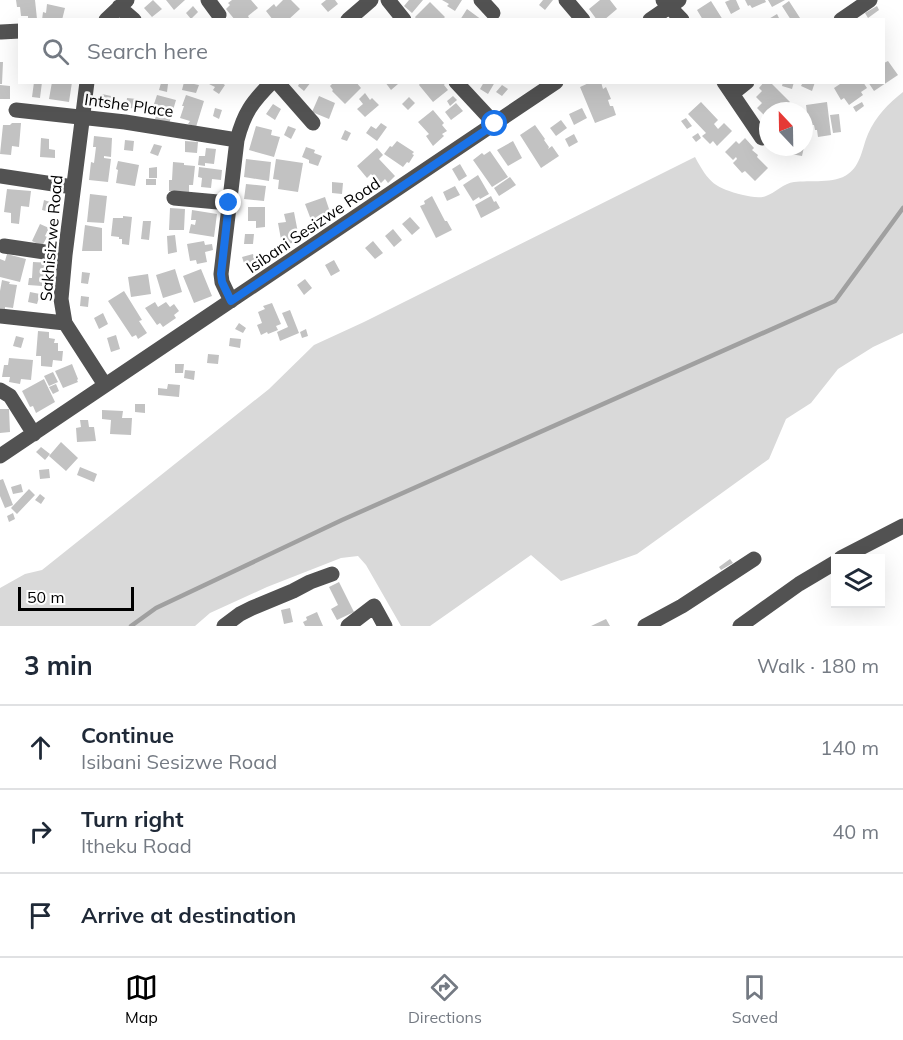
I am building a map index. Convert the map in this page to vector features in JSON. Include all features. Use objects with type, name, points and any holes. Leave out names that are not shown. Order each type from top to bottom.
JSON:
[{"type":"street","points":[[208,0],[219,15]]},
{"type":"street","points":[[350,18],[371,0]]},
{"type":"street","points":[[388,0],[402,18]]},
{"type":"street","points":[[481,0],[493,13]]},
{"type":"street","points":[[566,0],[581,18]]},
{"type":"street","points":[[844,18],[870,0]]},
{"type":"street","points":[[652,18],[670,2],[681,18]]},
{"type":"street","points":[[108,18],[123,3],[133,18]]},
{"type":"street","points":[[1,32],[18,32]]},
{"type":"street","name":"Sakhisizwe Road","points":[[87,84],[64,255],[61,299],[65,323],[105,385]]},
{"type":"street","points":[[231,301],[222,282],[221,274],[237,140],[250,107],[270,84]]},
{"type":"street","points":[[279,84],[313,123]]},
{"type":"street","points":[[458,84],[495,124]]},
{"type":"street","name":"Isibani Sesizwe Road","points":[[0,456],[553,84]]},
{"type":"street","points":[[728,88],[759,134]]},
{"type":"street","name":"Intshe Place","points":[[16,110],[125,122],[237,140]]},
{"type":"street","points":[[0,176],[73,187]]},
{"type":"street","points":[[174,198],[229,203]]},
{"type":"street","points":[[4,246],[64,255]]},
{"type":"street","points":[[0,316],[65,323]]},
{"type":"street","points":[[0,390],[10,396],[34,434]]},
{"type":"street","points":[[849,554],[903,526]]},
{"type":"street","points":[[645,626],[682,606],[754,559]]},
{"type":"street","points":[[740,626],[799,584],[831,565]]},
{"type":"street","points":[[224,626],[252,608],[332,574]]},
{"type":"street","points":[[348,626],[374,606],[386,626]]},
{"type":"shaded area","points":[[903,92],[903,333],[873,347],[838,369],[811,403],[786,419],[769,459],[637,554],[561,581],[531,555],[430,626],[401,626],[366,565],[358,556],[341,558],[267,587],[210,613],[195,626],[0,626],[0,588],[25,574],[42,570],[269,389],[314,345],[695,157],[704,173],[719,187],[754,197],[766,196],[790,183],[843,177],[856,166],[868,134],[879,116]]},
{"type":"building","points":[[16,0],[35,0],[37,18],[21,16],[20,7],[17,7]]},
{"type":"building","points":[[153,0],[162,9],[152,17],[144,8]]},
{"type":"building","points":[[166,0],[185,0],[174,10]]},
{"type":"building","points":[[232,0],[251,0],[258,8],[248,16],[249,18],[233,18],[226,9],[230,5],[228,3]]},
{"type":"building","points":[[283,0],[291,0],[300,9],[290,18],[271,18],[266,11],[274,4],[276,7]]},
{"type":"building","points":[[326,0],[335,0],[338,4],[328,12],[321,4]]},
{"type":"building","points":[[409,0],[423,0],[412,13],[404,6]]},
{"type":"building","points":[[442,0],[462,0],[455,11]]},
{"type":"building","points":[[543,0],[553,0],[545,10],[539,5]]},
{"type":"building","points":[[600,0],[610,0],[617,9],[606,18],[596,18],[589,9]]},
{"type":"building","points":[[736,0],[740,9],[731,14],[725,2]]},
{"type":"building","points":[[745,0],[765,0],[766,2],[752,8]]},
{"type":"building","points":[[768,0],[785,0],[772,7]]},
{"type":"building","points":[[711,1],[722,18],[702,18],[697,10]]},
{"type":"building","points":[[789,1],[800,18],[790,18],[782,6]]},
{"type":"building","points":[[430,2],[445,17],[416,18]]},
{"type":"building","points":[[47,4],[65,8],[62,18],[42,18],[43,12],[46,13]]},
{"type":"building","points":[[193,6],[198,12],[192,18],[186,13]]},
{"type":"building","points":[[877,6],[879,10],[868,18],[865,13]]},
{"type":"building","points":[[467,9],[479,18],[461,18]]},
{"type":"building","points":[[888,61],[898,75],[885,84],[885,62]]},
{"type":"building","points":[[0,62],[3,62],[2,84],[0,84]]},
{"type":"building","points":[[34,84],[42,84],[40,98],[32,97]]},
{"type":"building","points":[[52,84],[72,84],[69,102],[49,99]]},
{"type":"building","points":[[161,84],[168,84],[167,92],[159,90]]},
{"type":"building","points":[[184,84],[199,85],[196,93],[182,90]]},
{"type":"building","points":[[209,84],[225,85],[219,94],[213,90],[215,87]]},
{"type":"building","points":[[299,84],[309,84],[304,91],[298,86]]},
{"type":"building","points":[[332,84],[358,84],[361,88],[345,104],[330,86]]},
{"type":"building","points":[[386,84],[398,84],[391,90]]},
{"type":"building","points":[[445,84],[448,90],[433,102],[419,85]]},
{"type":"building","points":[[483,84],[494,84],[488,94],[480,89]]},
{"type":"building","points":[[587,84],[602,84],[603,89],[606,87],[611,99],[608,100],[610,106],[613,106],[616,115],[595,123],[580,87]]},
{"type":"building","points":[[762,84],[772,84],[790,102],[761,102],[756,97],[762,91],[759,88]]},
{"type":"building","points":[[782,84],[793,84],[792,89],[782,86]]},
{"type":"building","points":[[802,84],[814,84],[812,91],[801,86]]},
{"type":"building","points":[[840,84],[864,84],[867,88],[861,92],[863,95],[849,105],[844,98],[841,100],[834,88]]},
{"type":"building","points":[[869,84],[884,84],[874,91]]},
{"type":"building","points":[[0,85],[10,86],[10,99],[0,99]]},
{"type":"building","points":[[502,85],[508,89],[502,96],[496,92]]},
{"type":"building","points":[[365,93],[370,100],[372,98],[379,105],[365,117],[357,109],[363,104],[359,99]]},
{"type":"building","points":[[102,94],[111,96],[109,106],[100,104]]},
{"type":"building","points":[[157,95],[176,100],[169,124],[155,119],[157,112],[154,112],[156,104],[154,104]]},
{"type":"building","points":[[186,95],[204,101],[196,127],[188,124],[190,121],[180,118]]},
{"type":"building","points":[[319,96],[335,103],[329,119],[312,112]]},
{"type":"building","points":[[453,96],[457,100],[450,106],[447,101]]},
{"type":"building","points":[[409,97],[415,103],[408,110],[402,104]]},
{"type":"building","points":[[127,98],[137,99],[135,109],[126,107]]},
{"type":"building","points":[[701,102],[718,120],[714,124],[718,129],[724,123],[732,131],[717,146],[713,141],[710,144],[702,136],[706,133],[688,114]]},
{"type":"building","points":[[827,102],[831,135],[818,137],[813,125],[813,104]]},
{"type":"building","points":[[862,102],[864,106],[856,112],[853,107]]},
{"type":"building","points":[[456,103],[463,111],[451,120],[445,112]]},
{"type":"building","points":[[273,104],[281,109],[275,120],[266,114]]},
{"type":"building","points":[[215,108],[222,110],[219,119],[213,116]]},
{"type":"building","points":[[582,108],[587,118],[574,125],[569,114]]},
{"type":"building","points":[[433,110],[444,123],[442,125],[447,131],[433,146],[426,136],[429,134],[418,122]]},
{"type":"building","points":[[839,114],[841,132],[833,133],[830,115]]},
{"type":"building","points":[[686,118],[692,126],[687,129],[681,121]]},
{"type":"building","points":[[561,120],[567,128],[556,136],[550,128]]},
{"type":"building","points":[[21,123],[19,147],[12,146],[11,155],[0,154],[3,125]]},
{"type":"building","points":[[381,123],[387,127],[377,141],[366,133],[371,126],[376,129]]},
{"type":"building","points":[[535,125],[545,139],[548,149],[552,146],[559,156],[541,168],[520,135]]},
{"type":"building","points":[[256,126],[272,130],[271,135],[280,137],[274,157],[249,150]]},
{"type":"building","points":[[288,126],[296,129],[291,139],[284,135]]},
{"type":"building","points":[[345,130],[351,133],[347,141],[341,139]]},
{"type":"building","points":[[698,133],[701,138],[696,142],[692,137]]},
{"type":"building","points":[[574,134],[578,142],[569,147],[565,139]]},
{"type":"building","points":[[94,136],[112,138],[111,157],[104,156],[104,158],[111,159],[108,182],[89,180],[96,147],[93,147]]},
{"type":"building","points":[[41,138],[49,139],[49,149],[55,150],[55,158],[40,157]]},
{"type":"building","points":[[745,138],[754,148],[752,150],[758,155],[757,157],[768,168],[755,181],[745,171],[742,173],[733,163],[736,157],[733,160],[725,152],[736,141],[739,144]]},
{"type":"building","points":[[125,140],[134,141],[133,151],[124,150]]},
{"type":"building","points":[[185,141],[198,142],[197,153],[185,152]]},
{"type":"building","points":[[397,141],[414,152],[409,163],[407,162],[403,167],[384,154]]},
{"type":"building","points":[[513,141],[522,158],[508,166],[497,150]]},
{"type":"building","points":[[154,144],[162,146],[158,156],[150,153]]},
{"type":"building","points":[[306,147],[322,156],[318,166],[302,157]]},
{"type":"building","points":[[206,148],[216,149],[214,164],[198,165],[199,156],[205,156]]},
{"type":"building","points":[[377,148],[383,155],[379,159],[395,176],[388,183],[385,179],[380,184],[371,174],[367,178],[357,166]]},
{"type":"building","points":[[490,151],[508,177],[492,187],[473,160],[482,153],[484,155]]},
{"type":"building","points":[[246,159],[271,162],[269,181],[244,177]]},
{"type":"building","points":[[276,159],[303,163],[298,192],[278,189],[279,180],[273,179]]},
{"type":"building","points":[[118,161],[139,165],[135,186],[116,183]]},
{"type":"building","points":[[173,162],[195,166],[193,185],[189,185],[189,192],[169,191]]},
{"type":"building","points":[[460,164],[467,176],[459,181],[452,169]]},
{"type":"building","points":[[157,167],[157,178],[149,178],[149,168]]},
{"type":"building","points":[[199,167],[222,170],[221,180],[212,179],[211,188],[201,187],[202,178],[198,177]]},
{"type":"building","points":[[478,175],[489,194],[473,201],[463,185]]},
{"type":"building","points":[[510,177],[516,185],[499,196],[494,188]]},
{"type":"building","points":[[146,179],[156,179],[156,185],[146,185]]},
{"type":"building","points":[[332,182],[343,183],[342,194],[332,193]]},
{"type":"building","points":[[246,184],[266,186],[264,201],[244,199]]},
{"type":"building","points":[[455,186],[460,195],[447,201],[443,192]]},
{"type":"building","points":[[7,189],[31,191],[29,207],[21,206],[19,224],[11,223],[11,213],[4,212]]},
{"type":"building","points":[[90,194],[107,196],[104,223],[87,222]]},
{"type":"building","points":[[432,196],[452,230],[436,238],[420,206]]},
{"type":"building","points":[[491,196],[500,208],[481,218],[475,205]]},
{"type":"building","points":[[325,197],[332,218],[313,225],[305,204]]},
{"type":"building","points":[[44,200],[53,203],[50,212],[42,210]]},
{"type":"building","points":[[248,207],[265,207],[265,227],[256,228],[256,221],[248,221]]},
{"type":"building","points":[[170,208],[185,209],[184,230],[169,230]]},
{"type":"building","points":[[192,210],[217,214],[214,237],[189,233],[191,224],[195,225],[196,220],[191,220]]},
{"type":"building","points":[[294,212],[299,238],[292,239],[292,243],[282,245],[278,223],[286,222],[284,214]]},
{"type":"building","points":[[123,216],[132,217],[129,245],[122,244],[122,239],[119,237],[111,236],[113,218],[123,218]]},
{"type":"building","points":[[410,217],[420,228],[412,235],[402,224]]},
{"type":"building","points":[[143,221],[151,221],[149,240],[141,239]]},
{"type":"building","points":[[40,224],[49,228],[42,246],[32,241]]},
{"type":"building","points":[[85,225],[102,228],[102,251],[82,251]]},
{"type":"building","points":[[393,229],[402,240],[394,247],[385,236]]},
{"type":"building","points":[[245,234],[254,234],[253,244],[244,244]]},
{"type":"building","points":[[175,235],[177,252],[168,254],[167,236]]},
{"type":"building","points":[[204,241],[205,245],[212,244],[213,250],[205,252],[207,262],[197,264],[196,260],[190,261],[187,244]]},
{"type":"building","points":[[373,241],[383,253],[375,259],[365,248]]},
{"type":"building","points":[[7,254],[26,259],[20,282],[0,277],[0,259],[5,261]]},
{"type":"building","points":[[253,254],[255,262],[245,266],[242,257]]},
{"type":"building","points":[[334,260],[340,271],[331,276],[325,265]]},
{"type":"building","points":[[33,262],[52,263],[51,280],[42,280],[42,286],[28,285],[29,278],[32,278]]},
{"type":"building","points":[[175,269],[182,292],[163,298],[156,275]]},
{"type":"building","points":[[201,269],[212,296],[194,303],[183,276]]},
{"type":"building","points":[[82,272],[90,273],[88,284],[81,283]]},
{"type":"building","points":[[148,274],[151,294],[131,297],[128,277]]},
{"type":"building","points":[[305,279],[312,288],[304,295],[297,285]]},
{"type":"building","points":[[2,280],[17,285],[13,308],[0,308]]},
{"type":"building","points":[[124,291],[142,320],[139,321],[147,333],[138,339],[136,335],[132,337],[108,301]]},
{"type":"building","points":[[30,292],[40,294],[37,304],[28,302]]},
{"type":"building","points":[[81,296],[89,297],[88,307],[80,306]]},
{"type":"building","points":[[155,302],[158,307],[166,302],[170,307],[174,304],[179,311],[174,315],[176,318],[163,327],[160,323],[157,325],[145,308]]},
{"type":"building","points":[[272,303],[281,324],[276,326],[278,330],[261,335],[257,325],[262,323],[258,312],[265,309],[263,306]]},
{"type":"building","points":[[290,310],[299,333],[280,341],[277,332],[288,327],[282,313]]},
{"type":"building","points":[[103,313],[108,324],[99,329],[94,318]]},
{"type":"building","points":[[239,323],[246,328],[243,333],[235,329]]},
{"type":"building","points":[[306,329],[308,336],[302,338],[300,332]]},
{"type":"building","points":[[38,331],[49,332],[49,338],[55,339],[54,343],[58,343],[58,351],[63,351],[62,361],[53,360],[52,367],[41,366],[41,356],[36,356]]},
{"type":"building","points":[[116,335],[120,349],[111,352],[107,338]]},
{"type":"building","points":[[16,336],[24,338],[21,348],[13,346]]},
{"type":"building","points":[[230,338],[241,339],[240,348],[229,346]]},
{"type":"building","points":[[208,354],[219,355],[218,364],[207,363]]},
{"type":"building","points":[[9,358],[33,360],[31,380],[21,379],[20,384],[9,382],[10,377],[2,377],[4,365],[8,365]]},
{"type":"building","points":[[72,364],[78,382],[63,388],[55,371]]},
{"type":"building","points":[[175,364],[184,364],[183,373],[175,373]]},
{"type":"building","points":[[185,370],[195,371],[194,380],[184,378]]},
{"type":"building","points":[[53,372],[58,382],[49,386],[44,376]]},
{"type":"building","points":[[44,379],[55,402],[36,413],[33,406],[30,407],[22,391]]},
{"type":"building","points":[[56,384],[59,391],[53,394],[49,387]]},
{"type":"building","points":[[168,384],[180,385],[179,397],[158,395],[158,388],[167,389]]},
{"type":"building","points":[[135,404],[145,404],[145,413],[135,412]]},
{"type":"building","points":[[0,409],[9,409],[10,432],[0,433]]},
{"type":"building","points":[[102,410],[123,411],[122,418],[132,418],[131,435],[110,434],[111,420],[102,419]]},
{"type":"building","points":[[80,420],[88,420],[89,427],[94,427],[96,441],[77,442],[76,428],[81,427]]},
{"type":"building","points":[[61,442],[78,458],[66,471],[49,456]]},
{"type":"building","points":[[41,447],[50,454],[45,460],[36,452]]},
{"type":"building","points":[[80,467],[97,474],[94,482],[77,475]]},
{"type":"building","points":[[49,469],[50,478],[40,479],[39,470]]},
{"type":"building","points":[[3,479],[13,505],[5,508],[0,496],[0,480]]},
{"type":"building","points":[[21,484],[23,492],[13,494],[11,487]]},
{"type":"building","points":[[29,489],[35,495],[17,514],[11,508]]},
{"type":"building","points":[[40,494],[45,498],[41,504],[35,500]]},
{"type":"building","points":[[13,513],[15,519],[9,522],[7,516]]},
{"type":"building","points":[[730,559],[733,563],[721,570],[719,567]]},
{"type":"building","points":[[339,582],[354,612],[337,620],[331,609],[338,605],[329,587]]},
{"type":"building","points":[[290,608],[293,622],[284,624],[281,610]]},
{"type":"building","points":[[317,612],[323,626],[305,626],[303,622],[307,620],[306,617]]},
{"type":"building","points":[[606,619],[610,626],[591,626]]},
{"type":"waterway","points":[[131,626],[156,608],[342,520],[835,301],[903,208]]},
{"type":"route","points":[[229,203],[221,274],[225,291],[231,301],[495,124]]}]
